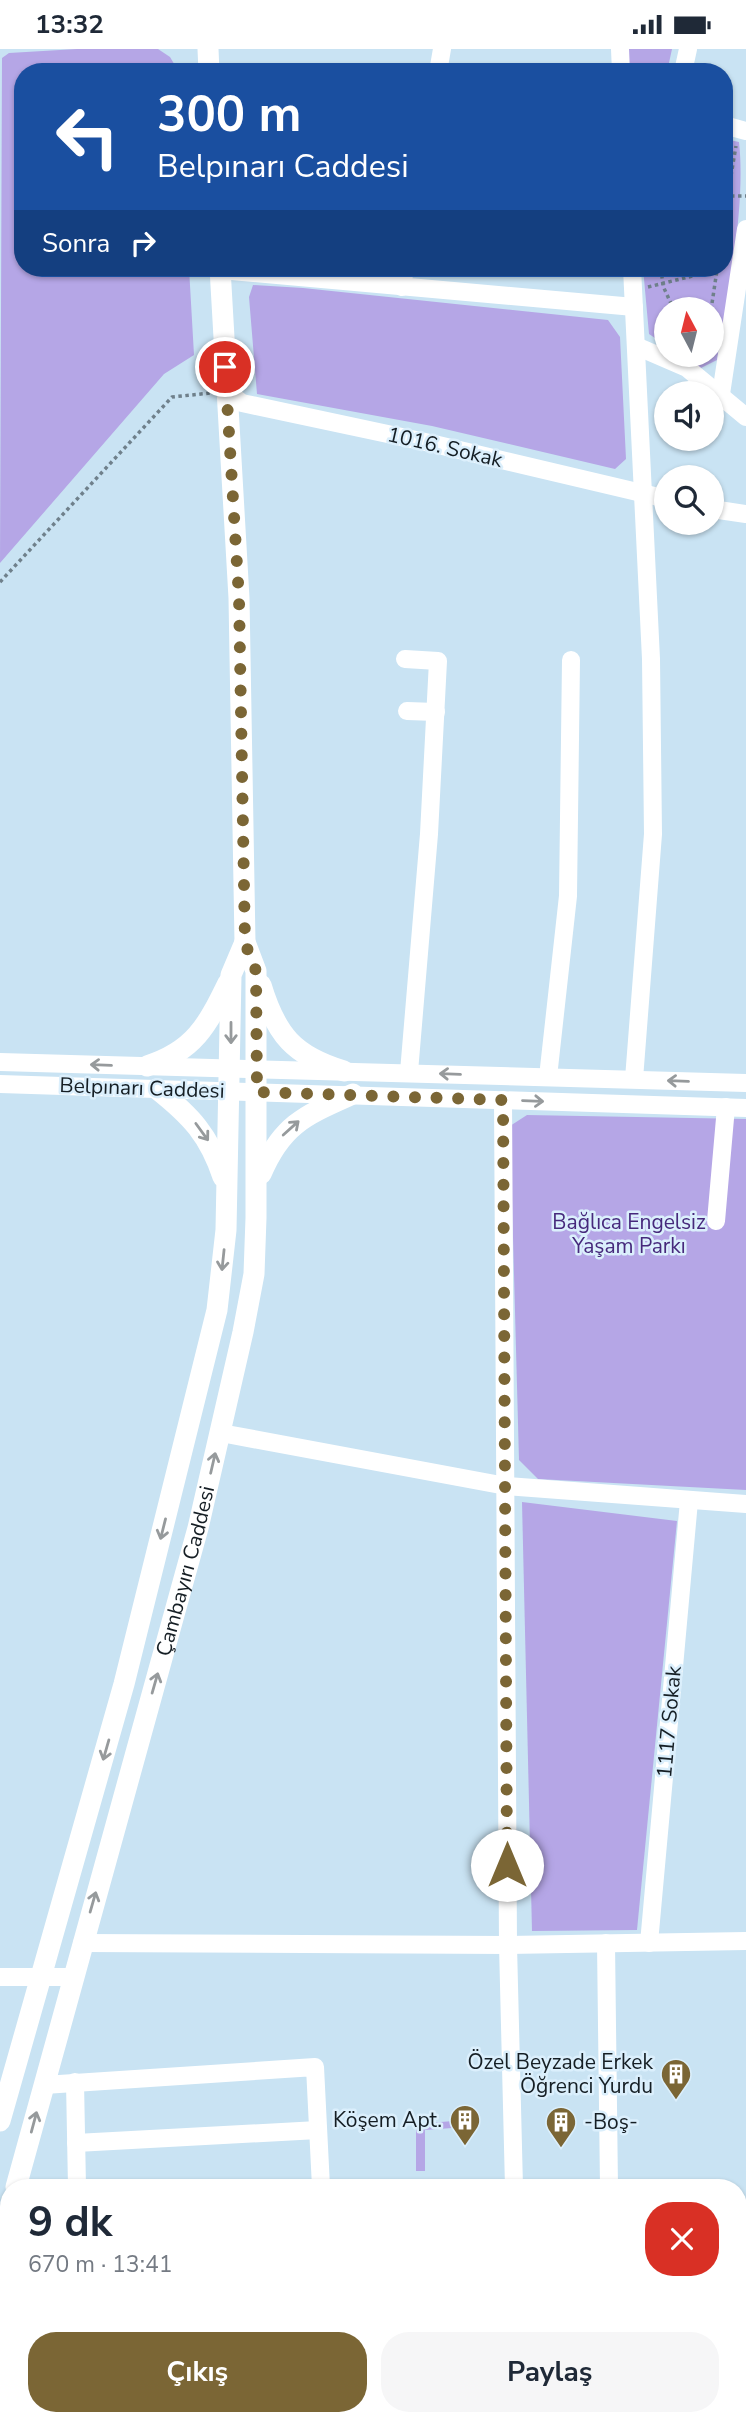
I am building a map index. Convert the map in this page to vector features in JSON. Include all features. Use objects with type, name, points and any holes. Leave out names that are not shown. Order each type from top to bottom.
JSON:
[{"type":"main road","name":"Çambayırı Caddesi","points":[[18,2179],[198,1528],[254,1274],[256,971],[245,943],[239,598],[220,277]]},
{"type":"main road","name":"Çambayırı Caddesi","points":[[0,2121],[38,1977],[124,1684],[207,1351],[223,1265],[228,1189],[231,975],[245,943]]},
{"type":"main road","points":[[256,971],[266,1002],[293,1048],[314,1062],[344,1071]]},
{"type":"main road","points":[[148,1066],[170,1059],[185,1050],[198,1036],[231,975]]},
{"type":"main road","points":[[157,1089],[186,1112],[206,1136],[228,1189]]},
{"type":"main road","points":[[256,1185],[272,1146],[295,1123],[353,1094]]},
{"type":"street","points":[[723,381],[746,229]]},
{"type":"street","points":[[301,277],[402,287],[634,299]]},
{"type":"street","points":[[402,287],[404,277]]},
{"type":"street","points":[[633,277],[651,659],[653,834],[634,1079]]},
{"type":"street","points":[[636,346],[687,368],[704,381]]},
{"type":"street","name":"1016. Sokak","points":[[226,391],[242,403],[340,422],[654,496]]},
{"type":"street","points":[[724,397],[746,417]]},
{"type":"street","points":[[724,511],[746,514]]},
{"type":"street","points":[[405,659],[438,661],[409,1072]]},
{"type":"street","points":[[548,1077],[568,895],[571,660]]},
{"type":"street","points":[[407,711],[436,712]]},
{"type":"street","name":"Belpınarı Caddesi","points":[[0,1062],[746,1083]]},
{"type":"street","name":"Belpınarı Caddesi","points":[[0,1084],[746,1108]]},
{"type":"street","points":[[503,1100],[508,1945],[514,2179]]},
{"type":"street","points":[[716,1221],[726,1107]]},
{"type":"street","points":[[221,1433],[506,1486],[746,1504]]},
{"type":"street","name":"1117 Sokak","points":[[649,1943],[689,1501]]},
{"type":"street","points":[[82,1943],[508,1945],[746,1941]]},
{"type":"street","points":[[606,1943],[609,2179]]},
{"type":"street","points":[[0,1977],[73,1977]]},
{"type":"street","points":[[44,2085],[316,2067],[321,2179]]},
{"type":"street","points":[[75,2082],[77,2179]]},
{"type":"street","points":[[76,2143],[318,2130]]},
{"type":"path","points":[[733,148],[736,128]]},
{"type":"path","points":[[662,277],[669,297]]},
{"type":"path","points":[[634,299],[663,283],[688,277]]},
{"type":"path","points":[[0,582],[172,397],[226,391]]},
{"type":"green space","points":[[77,49],[158,49],[170,57],[174,63],[14,63],[14,277],[190,277],[194,355],[164,374],[0,563],[2,58],[9,53]]},
{"type":"green space","points":[[627,49],[672,49],[669,63],[628,63]]},
{"type":"green space","points":[[733,141],[739,142],[740,194],[733,263]]},
{"type":"green space","points":[[644,277],[731,277],[724,320],[724,297],[654,297],[654,337],[649,334]]},
{"type":"green space","points":[[253,285],[608,320],[620,337],[626,459],[615,469],[432,426],[257,394],[249,297]]},
{"type":"green space","name":"Bağlıca Engelsiz Yaşam Parkı","points":[[527,1115],[746,1119],[746,1490],[538,1479],[519,1460],[510,1126]]},
{"type":"green space","points":[[522,1502],[677,1521],[637,1930],[532,1931]]},
{"type":"green space","points":[[478,2119],[479,2126],[425,2130],[425,2171],[416,2171],[416,2124]]},
{"type":"place","name":"Özel Beyzade Erkek Öğrenci Yurdu","points":[[676,2101]]},
{"type":"place","name":"Köşem Apt.","points":[[465,2147]]},
{"type":"place","name":"-Boş-","points":[[561,2149]]},
{"type":"route","points":[[225,367],[239,598],[245,943],[256,971],[257,1092],[503,1100],[507,1865]]}]
